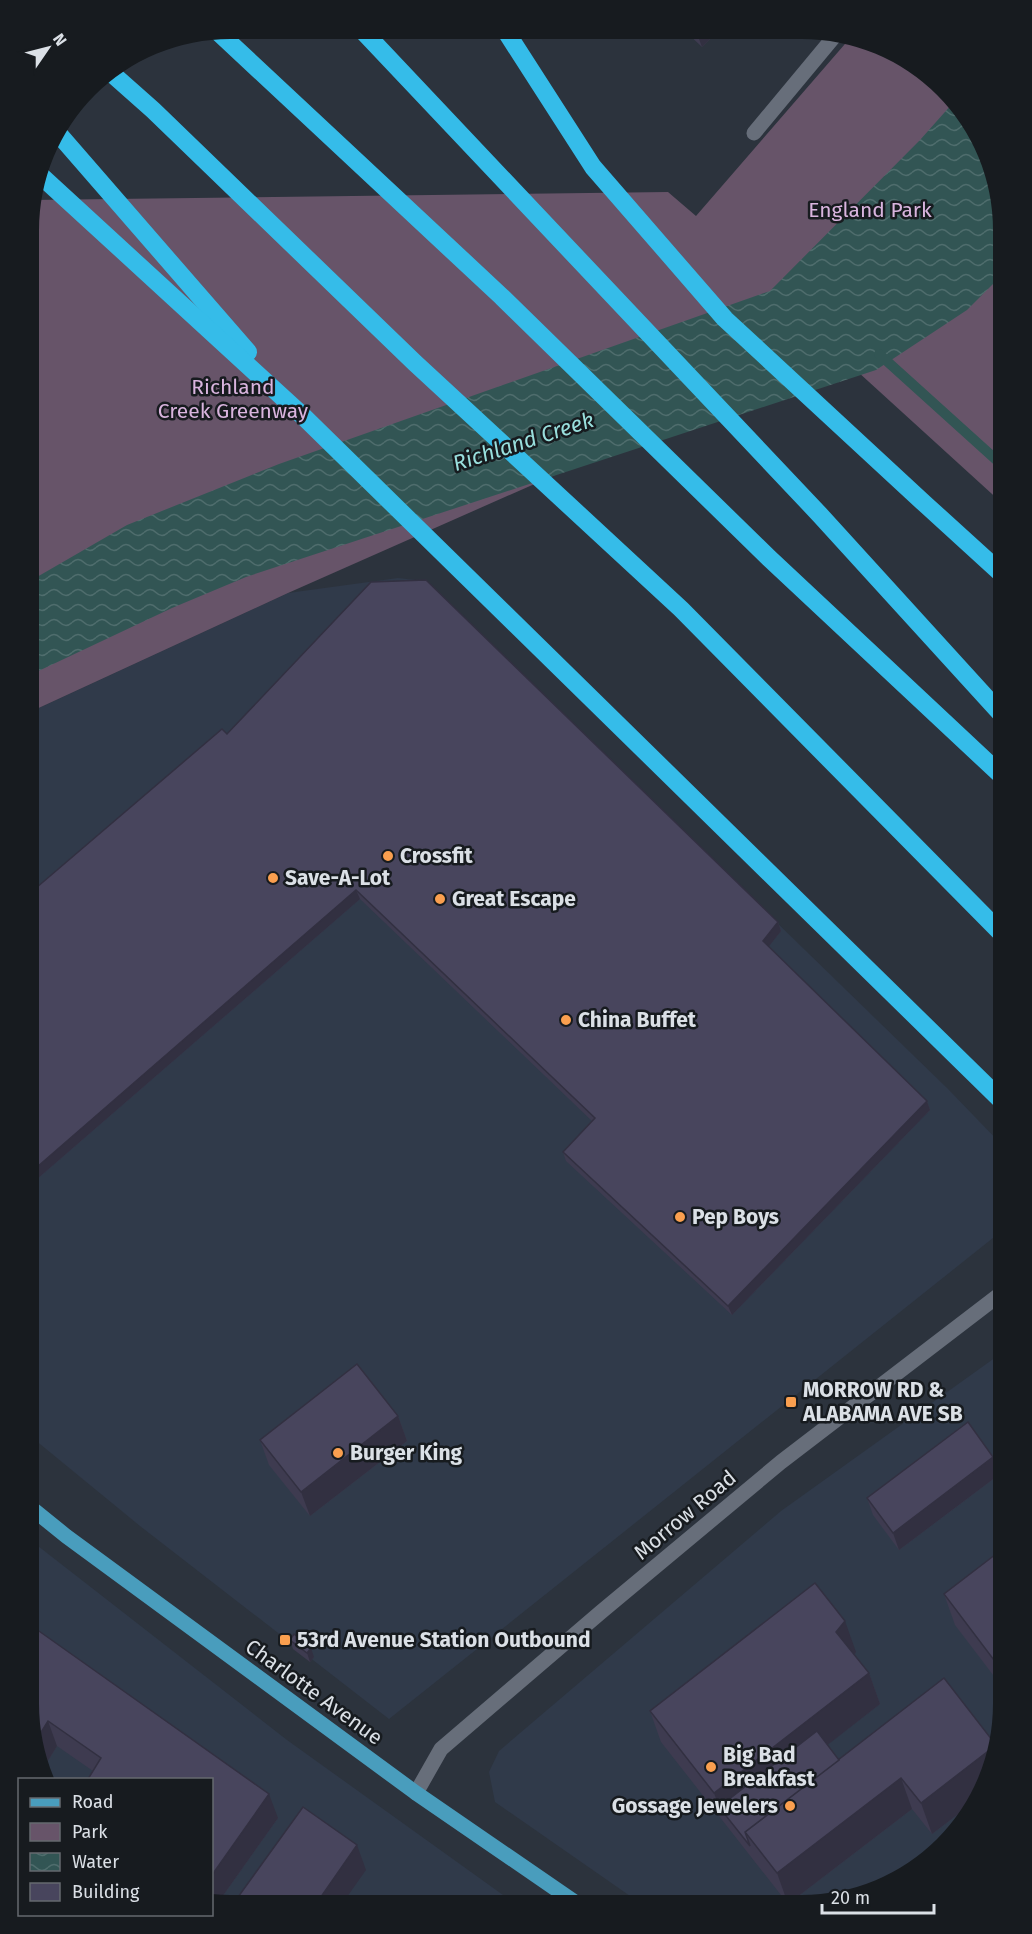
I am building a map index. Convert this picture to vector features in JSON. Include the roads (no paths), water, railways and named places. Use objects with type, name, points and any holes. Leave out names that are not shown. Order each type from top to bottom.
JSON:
[{"type":"highway","points":[[226,39],[502,297],[769,558],[993,768]]},
{"type":"highway","points":[[370,39],[820,515],[993,705]]},
{"type":"highway","points":[[511,39],[593,167],[725,320],[993,566]]},
{"type":"highway","points":[[116,77],[153,110],[415,363],[681,609],[993,925]]},
{"type":"highway","points":[[63,138],[304,417]]},
{"type":"highway","points":[[46,180],[304,417],[993,1092]]},
{"type":"main road","name":"Charlotte Avenue","points":[[39,1514],[416,1793],[564,1895]]},
{"type":"street","points":[[754,133],[830,42]]},
{"type":"street","name":"Morrow Road","points":[[416,1793],[441,1749],[609,1605],[781,1462],[993,1300]]},
{"type":"water","name":"Richland Creek","points":[[949,108],[973,145],[983,168],[991,205],[993,284],[967,310],[876,370],[246,577],[172,608],[39,671],[39,576],[127,525],[279,464],[770,291],[920,140]]},
{"type":"waterway","points":[[879,354],[993,457]]},
{"type":"place","name":"Crossfit","points":[[388,856]]},
{"type":"place","name":"Save-A-Lot","points":[[273,878]]},
{"type":"place","name":"Great Escape","points":[[440,899]]},
{"type":"place","name":"China Buffet","points":[[566,1020]]},
{"type":"place","name":"Pep Boys","points":[[680,1217]]},
{"type":"place","name":"MORROW RD & ALABAMA AVE SB","points":[[791,1402]]},
{"type":"place","name":"Burger King","points":[[338,1453]]},
{"type":"place","name":"53rd Avenue Station Outbound","points":[[285,1640]]},
{"type":"place","name":"Big Bad Breakfast","points":[[711,1767]]},
{"type":"place","name":"Gossage Jewelers","points":[[790,1806]]},
{"type":"park label","name":"England Park","points":[[870,210]]},
{"type":"park label","name":"Richland Creek Greenway","points":[[233,399]]}]
